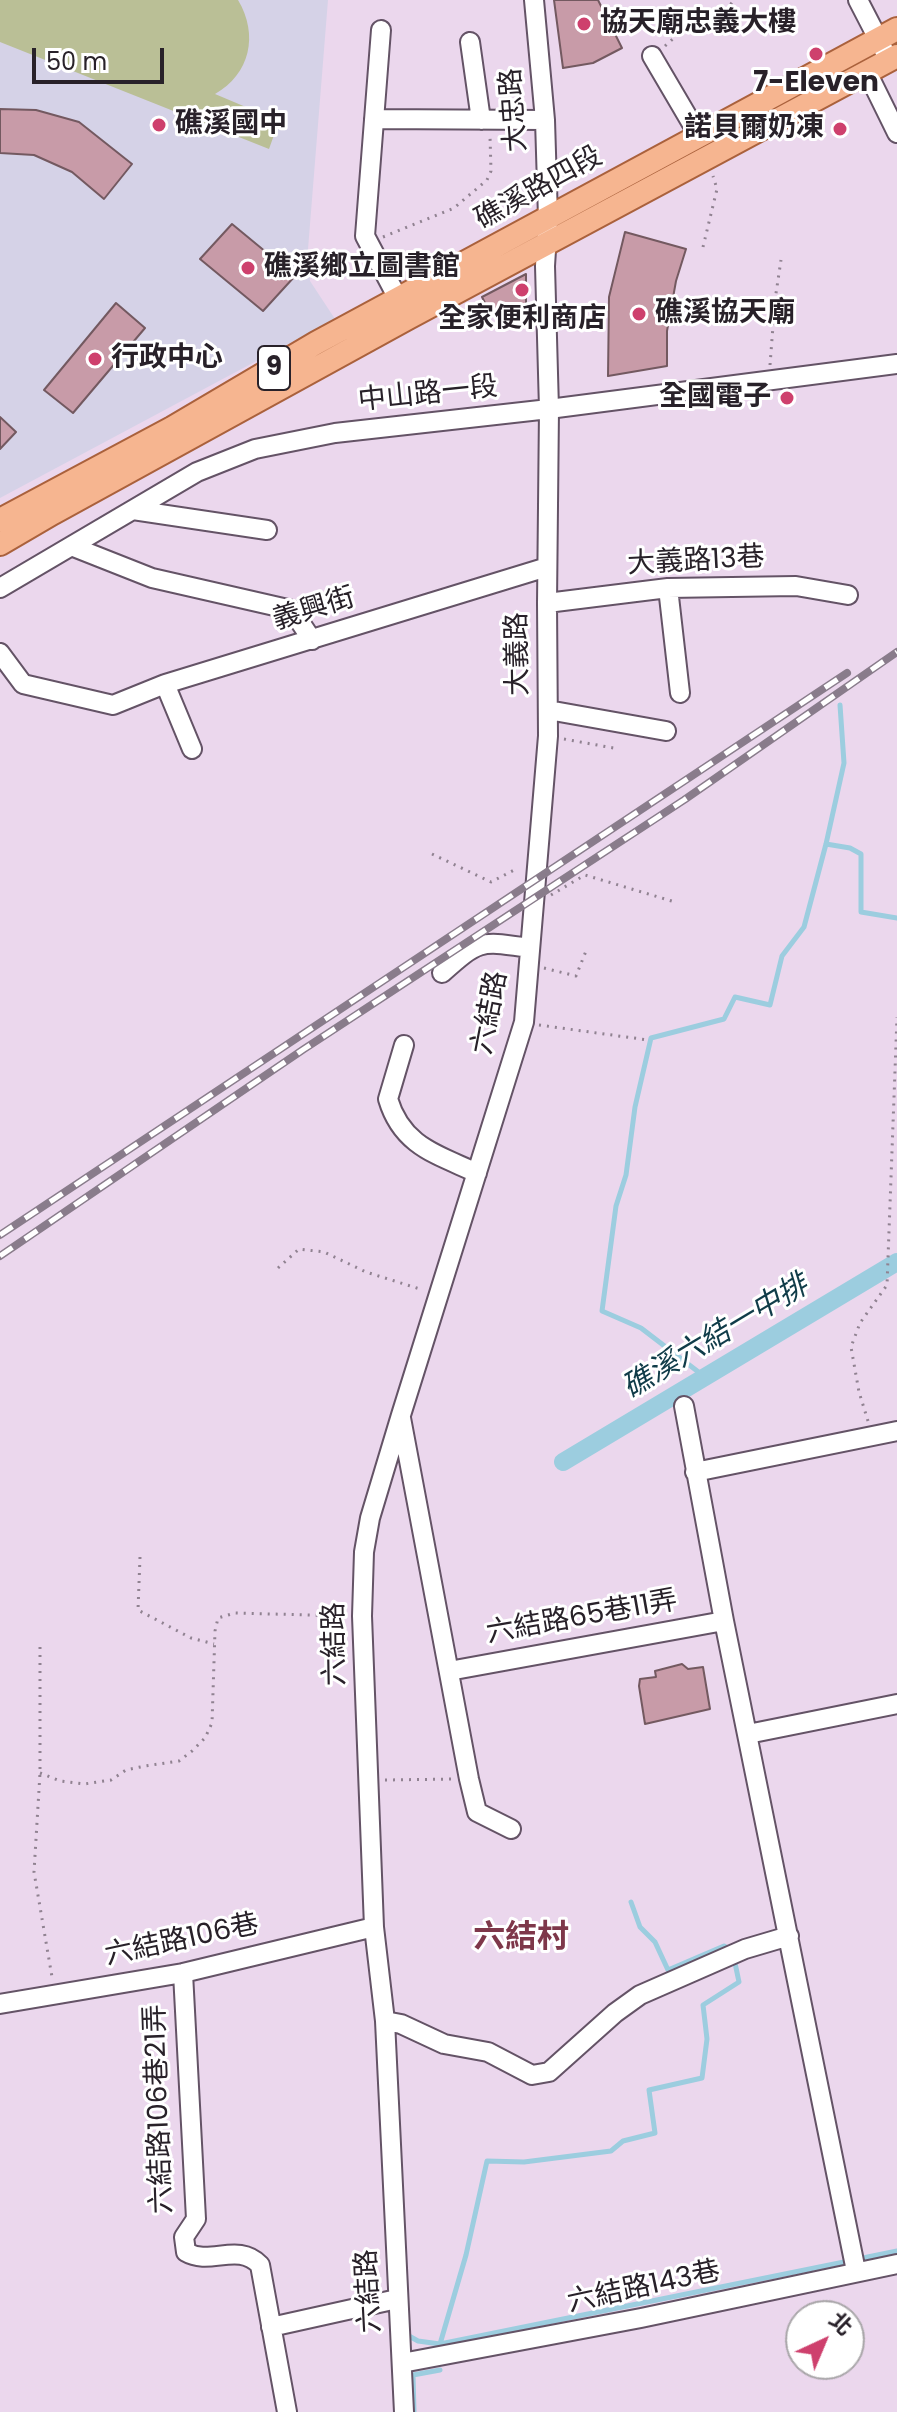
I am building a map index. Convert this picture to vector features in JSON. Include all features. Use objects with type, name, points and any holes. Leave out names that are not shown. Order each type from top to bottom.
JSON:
[{"type":"main road","name":"礁溪路四段","points":[[0,544],[403,309],[548,218],[887,34]]},
{"type":"main road","name":"礁溪路四段","points":[[0,520],[172,428],[316,343],[403,309],[547,244],[893,58]]},
{"type":"street","name":"大忠路","points":[[534,0],[545,120],[549,409]]},
{"type":"street","points":[[858,0],[887,34],[893,58]]},
{"type":"street","points":[[381,30],[365,236],[403,309]]},
{"type":"street","points":[[470,42],[486,120]]},
{"type":"street","points":[[652,56],[699,136]]},
{"type":"street","points":[[867,72],[897,133]]},
{"type":"street","points":[[374,119],[545,120]]},
{"type":"street","name":"中山路一段","points":[[0,588],[197,472],[255,449],[335,433],[897,364]]},
{"type":"street","name":"大義路","points":[[534,901],[548,736],[549,409]]},
{"type":"street","points":[[133,510],[267,530]]},
{"type":"street","points":[[71,546],[152,578],[292,610],[312,640]]},
{"type":"street","name":"義興街","points":[[0,653],[23,684],[113,705],[165,684],[547,567]]},
{"type":"street","name":"大義路13巷","points":[[547,603],[668,588],[796,586],[848,595]]},
{"type":"street","points":[[668,588],[680,693]]},
{"type":"street","points":[[165,684],[192,749]]},
{"type":"street","points":[[548,710],[666,731]]},
{"type":"street","name":"六結路","points":[[404,2412],[385,2021],[374,1927],[362,1616],[364,1552],[370,1518],[401,1415],[524,1022],[534,901]]},
{"type":"street","points":[[442,973],[469,949],[489,942],[529,957]]},
{"type":"street","points":[[404,1045],[388,1099],[402,1129],[420,1147],[477,1173]]},
{"type":"street","points":[[684,1406],[724,1621],[856,2271]]},
{"type":"street","points":[[401,1415],[477,1812],[511,1829]]},
{"type":"street","points":[[695,1472],[897,1431]]},
{"type":"street","name":"六結路65巷11弄","points":[[449,1671],[724,1621]]},
{"type":"street","points":[[748,1734],[897,1704]]},
{"type":"street","name":"六結路106巷","points":[[0,2004],[183,1973],[374,1927]]},
{"type":"street","points":[[385,2021],[401,2024],[444,2044],[488,2052],[532,2075],[549,2072],[615,2013],[640,1995],[745,1949],[789,1936]]},
{"type":"street","name":"六結路106巷21弄","points":[[183,1973],[196,2219],[184,2237],[186,2252],[195,2258],[243,2254],[260,2265],[287,2412]]},
{"type":"street","name":"六結路143巷","points":[[402,2363],[641,2318],[897,2264]]},
{"type":"street","points":[[271,2327],[397,2299]]},
{"type":"path","points":[[652,56],[687,26],[723,14],[734,0]]},
{"type":"path","points":[[369,243],[454,208],[487,180],[491,171],[486,120]]},
{"type":"path","points":[[703,247],[717,189],[708,157]]},
{"type":"path","points":[[769,381],[781,260]]},
{"type":"path","points":[[548,736],[619,749]]},
{"type":"path","points":[[432,854],[491,882],[538,858]]},
{"type":"path","points":[[534,901],[585,875],[675,902]]},
{"type":"path","points":[[529,957],[576,976],[586,951]]},
{"type":"path","points":[[873,1436],[859,1392],[851,1347],[860,1323],[887,1285],[897,1017]]},
{"type":"path","points":[[524,1022],[648,1040]]},
{"type":"path","points":[[278,1268],[299,1249],[324,1252],[366,1272],[438,1295]]},
{"type":"path","points":[[140,1557],[138,1610],[191,1638],[214,1644]]},
{"type":"path","points":[[40,1773],[60,1781],[84,1784],[111,1780],[126,1770],[179,1761],[185,1756],[205,1738],[212,1723],[214,1644],[218,1618],[235,1613],[362,1616]]},
{"type":"path","points":[[40,1647],[40,1773],[34,1872],[55,1995]]},
{"type":"path","points":[[368,1781],[469,1779]]},
{"type":"shaded area","name":"礁溪國中","points":[[0,0],[328,0],[308,249],[310,281],[335,319],[0,498]]},
{"type":"green space","points":[[0,0],[238,0],[248,27],[248,53],[236,76],[215,94],[279,121],[269,149],[0,42]]},
{"type":"building","name":"協天廟忠義大樓","points":[[554,0],[598,0],[622,48],[593,63],[563,68]]},
{"type":"building","points":[[0,109],[36,110],[79,122],[132,164],[104,199],[72,172],[34,155],[0,153]]},
{"type":"building","name":"礁溪鄉立圖書館","points":[[232,224],[295,276],[263,311],[200,259]]},
{"type":"building","name":"礁溪協天廟","points":[[625,232],[686,249],[676,281],[667,331],[667,366],[608,376],[609,297]]},
{"type":"building","points":[[526,274],[526,316],[489,311],[482,297]]},
{"type":"building","name":"行政中心","points":[[116,303],[145,328],[73,413],[44,390]]},
{"type":"building","points":[[0,417],[16,432],[0,449]]},
{"type":"building","points":[[682,1664],[688,1669],[703,1667],[710,1709],[645,1724],[640,1679],[656,1677],[655,1671]]},
{"type":"waterway","points":[[705,1377],[641,1328],[602,1311],[616,1206],[626,1175],[635,1107],[651,1038],[724,1019],[735,997],[770,1005],[782,956],[804,927],[826,844],[844,763],[840,705]]},
{"type":"waterway","points":[[826,844],[850,848],[861,854],[861,912],[897,918]]},
{"type":"waterway","name":"礁溪六結一中排","points":[[563,1462],[897,1262]]},
{"type":"waterway","points":[[631,1902],[640,1927],[655,1942],[668,1970],[724,1946],[731,1950]]},
{"type":"waterway","points":[[440,2344],[466,2255],[487,2161],[524,2162],[611,2151],[623,2141],[655,2133],[649,2090],[702,2078],[707,2039],[703,2005],[739,1982],[735,1963],[738,1960]]},
{"type":"waterway","points":[[858,2259],[897,2251]]},
{"type":"waterway","points":[[408,2332],[418,2341],[440,2344],[849,2261]]},
{"type":"waterway","points":[[414,2412],[413,2375],[440,2370]]},
{"type":"railway","points":[[0,1256],[304,1049],[684,800],[897,652]]},
{"type":"railway","points":[[0,1235],[847,673]]},
{"type":"place","name":"協天廟忠義大樓","points":[[584,24]]},
{"type":"place","name":"7-Eleven","points":[[816,54]]},
{"type":"place","name":"礁溪國中","points":[[159,125]]},
{"type":"place","name":"諾貝爾奶凍","points":[[840,129]]},
{"type":"place","name":"礁溪鄉立圖書館","points":[[248,268]]},
{"type":"place","name":"全家便利商店","points":[[522,290]]},
{"type":"place","name":"礁溪協天廟","points":[[639,314]]},
{"type":"place","name":"行政中心","points":[[95,359]]},
{"type":"place","name":"全國電子","points":[[787,398]]},
{"type":"district","name":"六結村","points":[[521,1939]]}]
